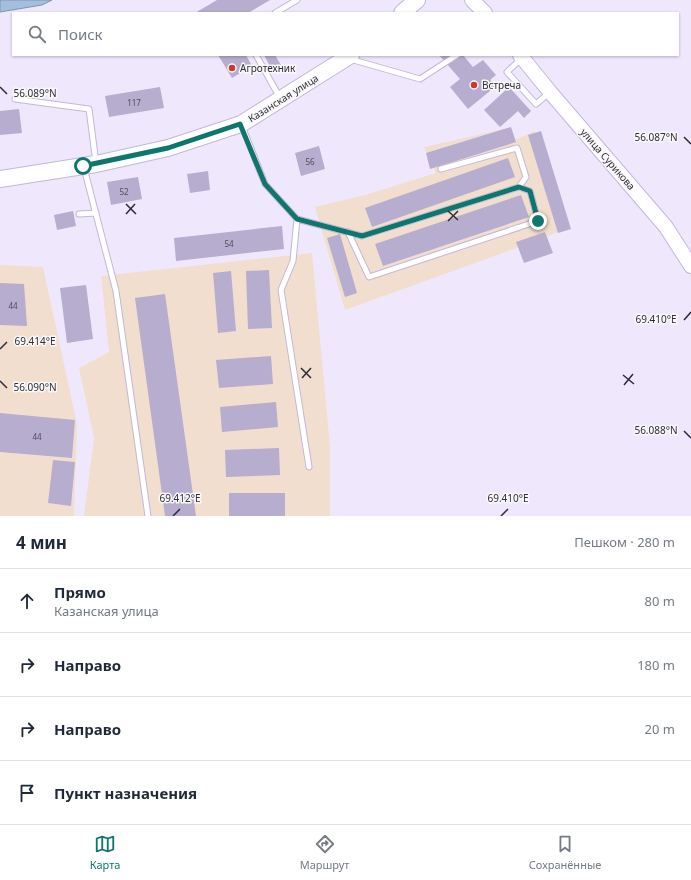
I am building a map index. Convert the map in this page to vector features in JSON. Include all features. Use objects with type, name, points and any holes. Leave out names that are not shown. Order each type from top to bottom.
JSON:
[{"type":"main road","points":[[403,12],[417,0]]},
{"type":"main road","points":[[472,0],[484,12]]},
{"type":"main road","name":"улица Сурикова","points":[[521,56],[666,227],[691,266]]},
{"type":"main road","name":"Казанская улица","points":[[0,179],[90,165],[168,148],[240,124],[349,57]]},
{"type":"lane","points":[[277,12],[297,0]]},
{"type":"lane","points":[[257,56],[281,99]]},
{"type":"lane","points":[[349,57],[420,79],[455,56]]},
{"type":"lane","points":[[521,56],[507,72],[536,104],[550,92]]},
{"type":"lane","points":[[15,99],[89,109],[90,165],[96,213],[116,291],[148,516]]},
{"type":"lane","points":[[240,124],[265,184],[297,219],[348,232],[362,236],[519,187],[530,191],[538,221],[369,277],[348,232]]},
{"type":"lane","points":[[441,169],[517,148],[526,177],[519,187]]},
{"type":"lane","points":[[80,214],[96,213]]},
{"type":"lane","points":[[297,219],[293,261],[280,290],[309,467]]},
{"type":"shaded area","points":[[508,128],[512,141],[535,131],[565,228],[547,237],[345,310],[315,207],[365,195],[436,173],[424,147]]},
{"type":"shaded area","points":[[312,253],[330,447],[330,516],[84,516],[94,438],[79,368],[109,352],[101,276]]},
{"type":"shaded area","points":[[0,265],[43,267],[77,424],[74,516],[0,516]]},
{"type":"water","points":[[0,0],[52,0],[42,5],[0,12]]},
{"type":"building","points":[[217,0],[270,0],[250,12],[197,12]]},
{"type":"building","points":[[219,56],[247,56],[252,66],[232,78]]},
{"type":"building","points":[[265,56],[276,56],[281,65],[272,70]]},
{"type":"building","points":[[440,56],[464,56],[473,67],[483,60],[496,75],[490,80],[496,86],[468,109],[450,87],[460,79]]},
{"type":"building","points":[[160,87],[164,108],[109,117],[105,96]]},
{"type":"building","points":[[509,87],[531,111],[524,118],[518,111],[500,127],[484,110]]},
{"type":"building","points":[[19,109],[22,133],[0,135],[0,111]]},
{"type":"building","points":[[511,127],[516,142],[430,169],[426,153]]},
{"type":"building","points":[[541,131],[571,229],[558,233],[528,135]]},
{"type":"building","points":[[319,146],[325,169],[301,176],[295,153]]},
{"type":"building","points":[[508,158],[515,177],[372,227],[365,208]]},
{"type":"building","points":[[208,171],[210,190],[190,193],[187,174]]},
{"type":"building","points":[[138,177],[142,199],[111,205],[107,182]]},
{"type":"building","points":[[521,195],[529,217],[383,266],[375,244]]},
{"type":"building","points":[[73,211],[76,226],[57,230],[54,215]]},
{"type":"building","points":[[282,226],[284,249],[176,261],[174,238]]},
{"type":"building","points":[[545,232],[553,253],[524,263],[516,242]]},
{"type":"building","points":[[340,234],[357,293],[345,297],[327,238]]},
{"type":"building","points":[[269,270],[272,328],[248,329],[246,271]]},
{"type":"building","points":[[231,271],[236,331],[218,333],[213,273]]},
{"type":"building","points":[[0,283],[24,284],[27,326],[0,325]]},
{"type":"building","points":[[86,285],[93,339],[67,343],[60,288]]},
{"type":"building","points":[[165,294],[196,516],[165,516],[135,298]]},
{"type":"building","points":[[271,356],[273,384],[219,388],[216,360]]},
{"type":"building","points":[[276,402],[278,427],[222,432],[220,407]]},
{"type":"building","points":[[0,413],[75,420],[72,458],[0,452]]},
{"type":"building","points":[[279,448],[280,475],[226,477],[225,450]]},
{"type":"building","points":[[53,460],[75,462],[71,506],[48,503]]},
{"type":"building","points":[[229,493],[285,493],[285,516],[229,516]]},
{"type":"place","name":"Агротехник","points":[[232,68]]},
{"type":"place","name":"Встреча","points":[[474,85]]},
{"type":"route","points":[[83,166],[168,148],[240,124],[265,184],[297,219],[362,236],[519,187],[530,191],[538,221]]}]
